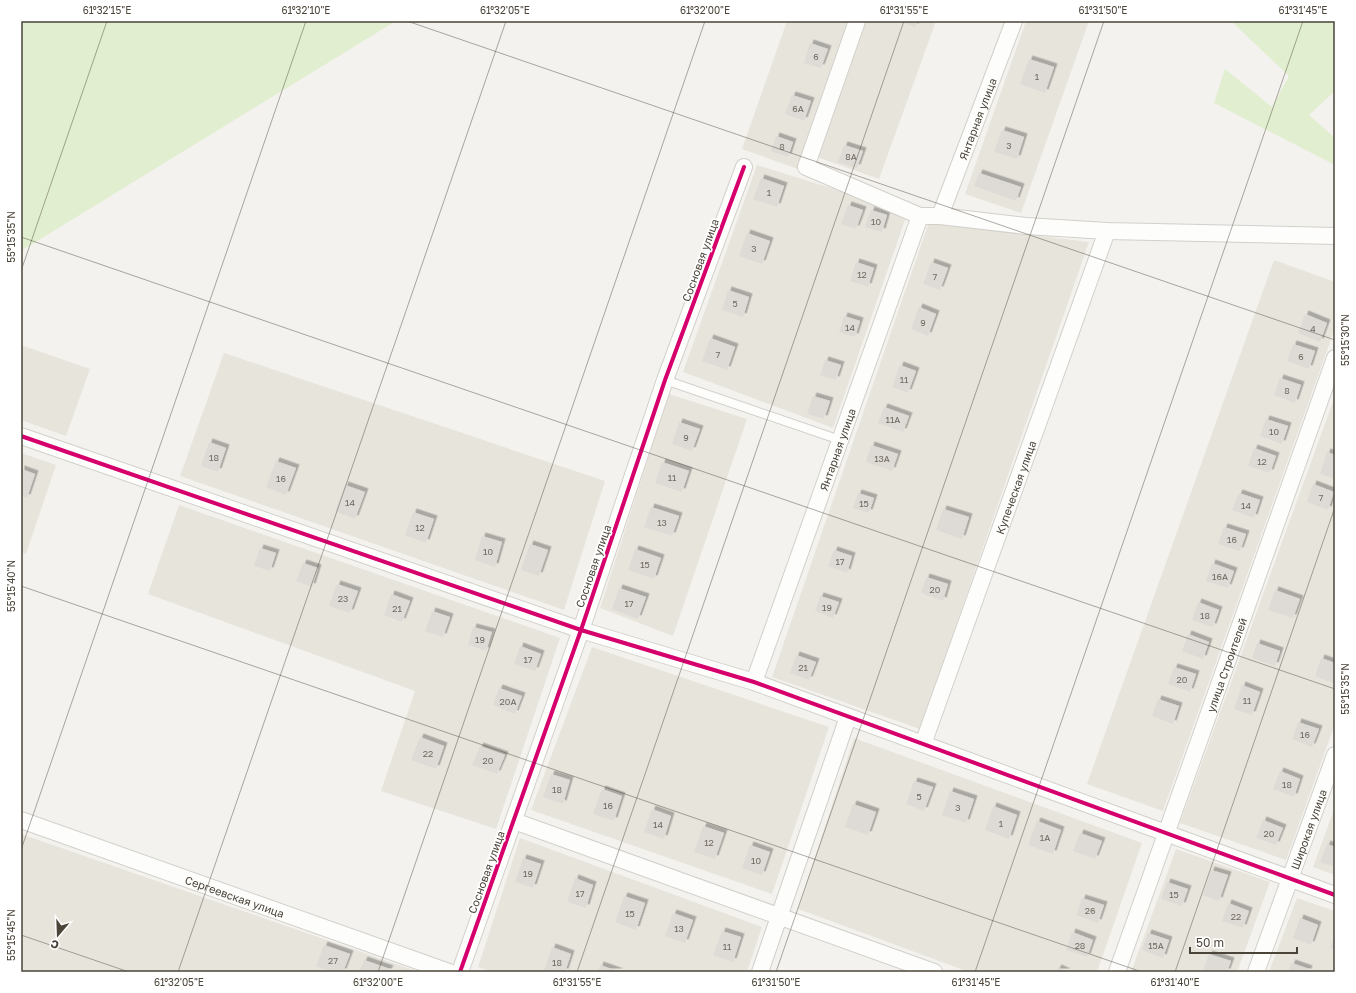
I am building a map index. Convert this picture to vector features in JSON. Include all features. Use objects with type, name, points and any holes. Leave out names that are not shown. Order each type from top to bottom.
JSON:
[{"type":"street","points":[[857,21],[806,167],[920,216],[940,216],[1026,226],[1107,231],[1335,236]]},
{"type":"street","name":"Янтарная улица","points":[[940,216],[1014,21]]},
{"type":"street","name":"Сосновая улица","points":[[460,972],[581,630],[665,380],[744,167]]},
{"type":"street","name":"Янтарная улица","points":[[754,682],[920,216]]},
{"type":"street","name":"Купеческая улица","points":[[923,744],[1107,231]]},
{"type":"street","name":"улица Строителей","points":[[1117,972],[1335,358]]},
{"type":"street","points":[[21,436],[581,630],[754,682],[1335,895]]},
{"type":"street","points":[[760,972],[848,717]]},
{"type":"street","name":"Широкая улица","points":[[1256,972],[1335,755]]},
{"type":"street","name":"Сергеевская улица","points":[[21,820],[449,972]]},
{"type":"street","points":[[514,821],[934,972]]},
{"type":"lane","points":[[665,380],[840,440]]},
{"type":"shaded area","points":[[787,21],[850,21],[798,169],[742,149]]},
{"type":"shaded area","points":[[866,21],[936,21],[879,179],[817,157]]},
{"type":"shaded area","points":[[1026,21],[1089,21],[1021,213],[965,194]]},
{"type":"shaded area","points":[[757,165],[898,209],[906,217],[833,428],[683,372]]},
{"type":"shaded area","points":[[929,222],[1089,242],[920,729],[772,677]]},
{"type":"shaded area","points":[[1274,260],[1335,282],[1335,328],[1163,811],[1087,784]]},
{"type":"shaded area","points":[[21,345],[90,369],[66,436],[21,420]]},
{"type":"shaded area","points":[[224,353],[605,481],[564,610],[180,476]]},
{"type":"shaded area","points":[[669,394],[747,419],[673,636],[600,608]]},
{"type":"shaded area","points":[[1335,396],[1335,724],[1286,860],[1180,823]]},
{"type":"shaded area","points":[[21,453],[56,465],[26,554],[21,552]]},
{"type":"shaded area","points":[[179,505],[560,638],[496,829],[381,791],[415,691],[148,594]]},
{"type":"shaded area","points":[[592,647],[829,727],[772,894],[531,810]]},
{"type":"shaded area","points":[[854,738],[1142,843],[1097,972],[969,972],[798,909]]},
{"type":"shaded area","points":[[1335,807],[1335,875],[1313,867]]},
{"type":"shaded area","points":[[21,834],[419,972],[21,972]]},
{"type":"shaded area","points":[[520,838],[762,927],[747,972],[492,972],[478,967]]},
{"type":"shaded area","points":[[1176,849],[1270,882],[1237,972],[1131,972]]},
{"type":"shaded area","points":[[1297,898],[1335,911],[1335,972],[1269,972]]},
{"type":"green space","points":[[21,21],[396,21],[21,251]]},
{"type":"green space","points":[[1231,21],[1335,21],[1335,91],[1309,115],[1335,138],[1335,165],[1214,103],[1225,69],[1272,107],[1289,76]]},
{"type":"building","points":[[899,21],[917,21],[915,27]]},
{"type":"building","points":[[810,43],[828,49],[821,68],[804,63]]},
{"type":"building","points":[[1029,59],[1054,67],[1045,93],[1020,84]]},
{"type":"building","points":[[792,95],[811,101],[804,121],[785,114]]},
{"type":"building","points":[[1002,130],[1024,137],[1017,159],[994,152]]},
{"type":"building","points":[[776,136],[793,142],[788,157],[771,151]]},
{"type":"building","points":[[844,145],[863,151],[857,168],[838,162]]},
{"type":"building","points":[[979,173],[1021,187],[1016,201],[974,186]]},
{"type":"building","points":[[761,178],[784,186],[777,207],[753,199]]},
{"type":"building","points":[[848,205],[863,210],[856,229],[841,224]]},
{"type":"building","points":[[871,210],[887,215],[882,232],[865,227]]},
{"type":"building","points":[[747,233],[770,241],[762,264],[739,256]]},
{"type":"building","points":[[856,262],[874,268],[868,287],[850,281]]},
{"type":"building","points":[[931,262],[948,268],[940,290],[923,284]]},
{"type":"building","points":[[728,290],[749,297],[743,317],[722,310]]},
{"type":"building","points":[[919,307],[936,314],[928,336],[911,329]]},
{"type":"building","points":[[1305,314],[1327,323],[1320,342],[1298,333]]},
{"type":"building","points":[[844,316],[860,321],[855,337],[839,332]]},
{"type":"building","points":[[710,338],[735,347],[727,370],[702,361]]},
{"type":"building","points":[[1293,344],[1315,351],[1309,369],[1287,361]]},
{"type":"building","points":[[825,360],[841,365],[836,380],[820,375]]},
{"type":"building","points":[[900,365],[916,371],[908,393],[892,387]]},
{"type":"building","points":[[1280,378],[1301,385],[1295,403],[1274,395]]},
{"type":"building","points":[[813,396],[830,401],[824,419],[807,414]]},
{"type":"building","points":[[884,407],[909,416],[903,432],[878,423]]},
{"type":"building","points":[[1266,419],[1288,426],[1282,444],[1260,436]]},
{"type":"building","points":[[679,422],[700,429],[692,451],[672,444]]},
{"type":"building","points":[[209,442],[226,448],[218,472],[201,466]]},
{"type":"building","points":[[871,445],[898,454],[892,471],[866,462]]},
{"type":"building","points":[[1254,448],[1276,456],[1270,473],[1248,466]]},
{"type":"building","points":[[1327,452],[1335,455],[1335,479],[1320,474]]},
{"type":"building","points":[[276,461],[296,468],[286,495],[266,487]]},
{"type":"building","points":[[662,462],[689,471],[682,492],[655,483]]},
{"type":"building","points":[[21,469],[35,474],[27,498],[21,496]]},
{"type":"building","points":[[1313,484],[1334,492],[1328,510],[1307,502]]},
{"type":"building","points":[[345,485],[365,492],[355,519],[335,511]]},
{"type":"building","points":[[858,493],[874,498],[869,513],[853,508]]},
{"type":"building","points":[[1239,493],[1260,500],[1254,518],[1232,510]]},
{"type":"building","points":[[651,507],[679,516],[672,536],[644,527]]},
{"type":"building","points":[[943,509],[969,517],[962,539],[936,530]]},
{"type":"building","points":[[413,512],[434,519],[426,543],[405,535]]},
{"type":"building","points":[[1224,527],[1246,534],[1240,551],[1218,544]]},
{"type":"building","points":[[482,536],[502,542],[495,567],[475,560]]},
{"type":"building","points":[[530,544],[548,550],[539,576],[521,570]]},
{"type":"building","points":[[260,548],[276,553],[270,571],[254,566]]},
{"type":"building","points":[[635,549],[661,558],[654,579],[628,570]]},
{"type":"building","points":[[834,550],[852,556],[847,573],[828,566]]},
{"type":"building","points":[[303,563],[318,568],[312,587],[296,581]]},
{"type":"building","points":[[1212,563],[1234,571],[1228,588],[1206,581]]},
{"type":"building","points":[[926,577],[948,584],[943,601],[921,593]]},
{"type":"building","points":[[337,584],[358,591],[350,613],[329,606]]},
{"type":"building","points":[[619,588],[646,597],[638,619],[612,609]]},
{"type":"building","points":[[1275,590],[1300,599],[1293,618],[1268,610]]},
{"type":"building","points":[[391,594],[410,601],[402,622],[384,615]]},
{"type":"building","points":[[820,596],[839,602],[833,618],[815,611]]},
{"type":"building","points":[[1198,602],[1219,610],[1213,627],[1192,620]]},
{"type":"building","points":[[432,611],[450,617],[443,637],[425,631]]},
{"type":"building","points":[[473,627],[492,632],[486,651],[468,645]]},
{"type":"building","points":[[1188,634],[1209,642],[1203,659],[1182,651]]},
{"type":"building","points":[[1257,643],[1280,651],[1275,666],[1252,658]]},
{"type":"building","points":[[520,646],[541,654],[535,671],[514,664]]},
{"type":"building","points":[[796,655],[816,662],[809,680],[790,673]]},
{"type":"building","points":[[1321,658],[1335,663],[1335,684],[1315,676]]},
{"type":"building","points":[[1174,667],[1196,674],[1190,692],[1168,684]]},
{"type":"building","points":[[1242,685],[1260,692],[1252,715],[1234,709]]},
{"type":"building","points":[[499,688],[522,696],[515,714],[493,705]]},
{"type":"building","points":[[1158,699],[1179,706],[1173,724],[1152,716]]},
{"type":"building","points":[[1298,722],[1319,729],[1312,747],[1292,739]]},
{"type":"building","points":[[420,737],[444,746],[436,769],[411,760]]},
{"type":"building","points":[[480,746],[505,755],[497,774],[472,765]]},
{"type":"building","points":[[1280,771],[1300,779],[1294,797],[1273,789]]},
{"type":"building","points":[[551,774],[570,780],[563,804],[543,797]]},
{"type":"building","points":[[914,781],[933,787],[924,811],[906,804]]},
{"type":"building","points":[[602,789],[622,796],[614,821],[593,814]]},
{"type":"building","points":[[950,791],[974,799],[966,823],[942,815]]},
{"type":"building","points":[[853,804],[876,812],[868,835],[845,827]]},
{"type":"building","points":[[993,806],[1017,815],[1009,839],[985,830]]},
{"type":"building","points":[[652,809],[671,816],[664,839],[644,832]]},
{"type":"building","points":[[1263,820],[1283,828],[1276,845],[1256,838]]},
{"type":"building","points":[[1037,821],[1061,830],[1053,854],[1028,845]]},
{"type":"building","points":[[703,826],[724,833],[715,859],[694,852]]},
{"type":"building","points":[[1080,833],[1102,841],[1095,859],[1073,851]]},
{"type":"building","points":[[1327,844],[1335,847],[1335,867],[1320,862]]},
{"type":"building","points":[[750,845],[770,852],[762,875],[742,868]]},
{"type":"building","points":[[523,858],[541,864],[533,888],[515,882]]},
{"type":"building","points":[[1211,870],[1228,875],[1219,901],[1203,895]]},
{"type":"building","points":[[575,878],[593,885],[586,908],[567,902]]},
{"type":"building","points":[[1167,882],[1188,889],[1182,906],[1161,899]]},
{"type":"building","points":[[624,896],[645,903],[636,930],[615,922]]},
{"type":"building","points":[[1082,898],[1104,905],[1098,923],[1076,915]]},
{"type":"building","points":[[1228,903],[1249,911],[1243,928],[1222,921]]},
{"type":"building","points":[[673,913],[693,920],[685,943],[665,936]]},
{"type":"building","points":[[1300,918],[1318,925],[1311,945],[1293,938]]},
{"type":"building","points":[[722,931],[741,937],[733,962],[713,955]]},
{"type":"building","points":[[1072,932],[1093,940],[1087,957],[1066,950]]},
{"type":"building","points":[[1148,933],[1169,940],[1163,958],[1142,950]]},
{"type":"building","points":[[1335,936],[1335,949],[1330,948]]},
{"type":"building","points":[[324,945],[350,954],[343,972],[333,972],[316,966]]},
{"type":"building","points":[[552,947],[571,954],[565,972],[544,971]]},
{"type":"building","points":[[1209,954],[1231,961],[1227,972],[1203,971]]},
{"type":"building","points":[[364,960],[390,969],[388,972],[359,972]]},
{"type":"building","points":[[1292,963],[1309,969],[1308,972],[1288,972]]},
{"type":"building","points":[[600,965],[620,972],[598,972]]},
{"type":"building","points":[[1058,968],[1067,972],[1056,972]]},
{"type":"cycle path","points":[[460,972],[581,630],[665,380],[744,167]]},
{"type":"cycle path","points":[[21,436],[581,630],[754,682],[1335,895]]}]
